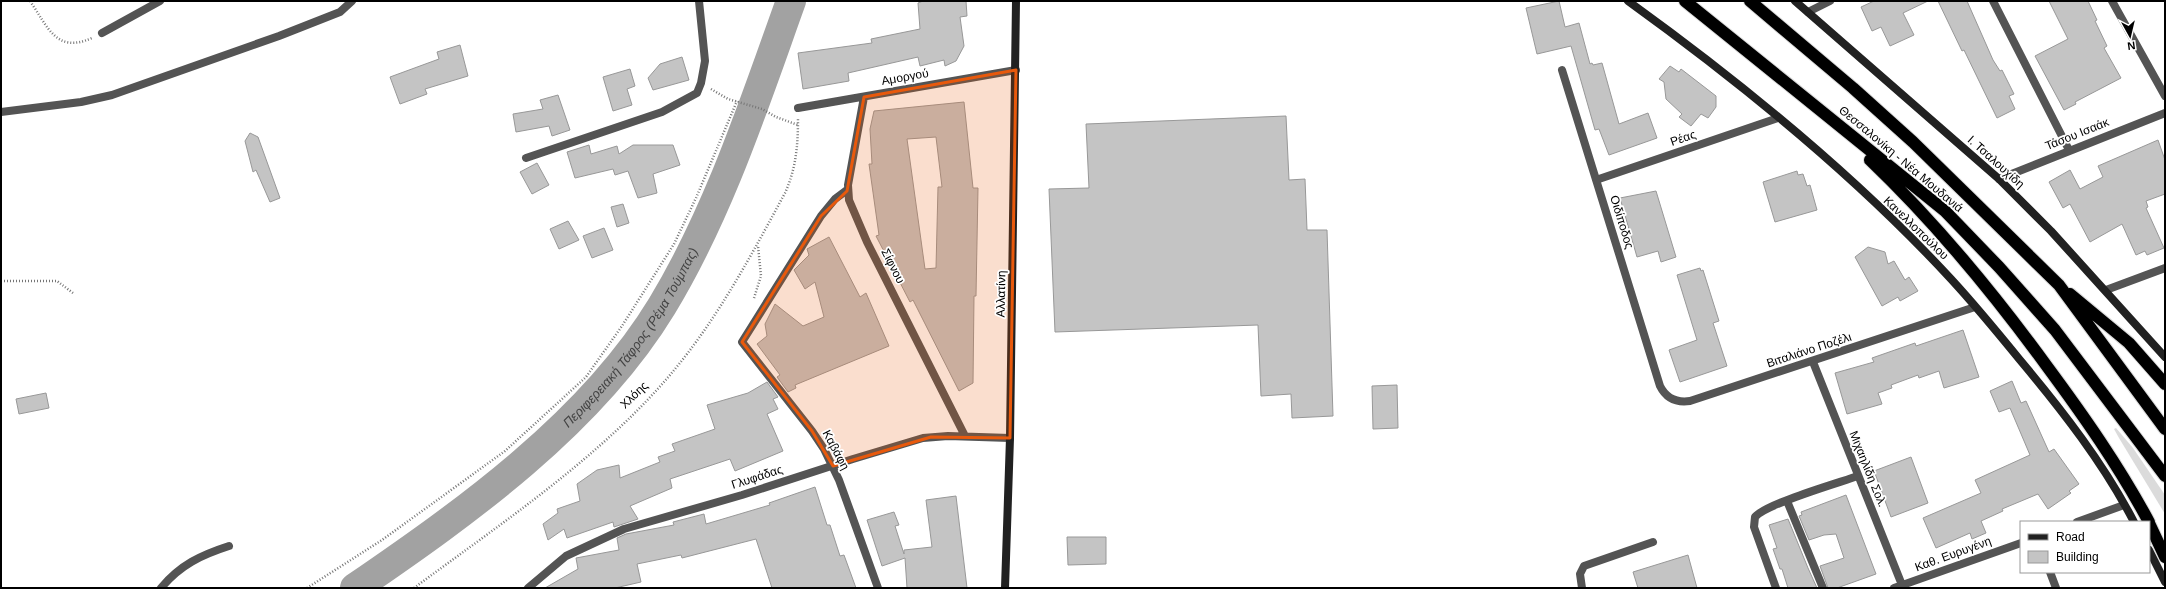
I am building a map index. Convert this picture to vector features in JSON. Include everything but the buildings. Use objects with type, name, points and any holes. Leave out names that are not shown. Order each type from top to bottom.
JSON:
[{"type":"highway","name":"Θεσσαλονίκη - Νέα Μουδανιά","points":[[1685,1],[1945,211],[1999,266],[2055,330],[2165,476]]},
{"type":"highway","name":"Θεσσαλονίκη - Νέα Μουδανιά","points":[[1750,1],[1853,88],[2059,285],[2165,429]]},
{"type":"highway","points":[[1810,103],[1909,198],[1956,248],[2014,319],[2109,453],[2148,521]]},
{"type":"highway","points":[[2059,285],[2106,322],[2129,343],[2165,384]]},
{"type":"highway","points":[[2150,524],[2165,557]]},
{"type":"street","points":[[102,33],[160,1]]},
{"type":"street","points":[[1,112],[81,102],[112,95],[279,36],[340,12],[352,1]]},
{"type":"street","points":[[526,158],[662,112],[689,100],[697,93],[702,83],[705,61],[699,1]]},
{"type":"street","name":"Αλλατίνη","points":[[1005,588],[1010,438],[1016,1]]},
{"type":"street","name":"Κανελλοπούλου","points":[[1628,1],[1675,35],[1814,147],[1933,260],[1975,307],[2048,394],[2084,442],[2133,521]]},
{"type":"street","name":"Ι. Τσαλουχίδη","points":[[1795,1],[1999,179],[2051,231],[2106,290],[2165,357]]},
{"type":"street","points":[[1808,12],[1830,1]]},
{"type":"street","points":[[1994,1],[2069,150]]},
{"type":"street","points":[[2112,1],[2165,96]]},
{"type":"street","name":"Αμοργού","points":[[798,108],[1016,70]]},
{"type":"street","name":"Οιδίποδος","points":[[1562,70],[1659,381]]},
{"type":"street","name":"Σίφνου","points":[[864,97],[848,190],[852,207],[867,242],[965,436]]},
{"type":"street","name":"Τάσου Ισαάκ","points":[[1999,179],[2165,113]]},
{"type":"street","name":"Ρέας","points":[[1596,180],[1778,118]]},
{"type":"street","name":"Καβάφη","points":[[848,190],[835,199],[821,216],[742,342],[812,431],[833,466],[878,588]]},
{"type":"street","points":[[2106,290],[2165,268]]},
{"type":"street","name":"Βιταλιάνο Ποζέλι","points":[[1659,381],[1667,396],[1684,402],[1813,362],[1975,307]]},
{"type":"street","name":"Μιχαηλίδη Σολ.","points":[[1813,362],[1902,585]]},
{"type":"street","name":"Γλυφάδας","points":[[528,588],[566,556],[612,533],[742,496],[923,438],[965,436],[1010,438]]},
{"type":"street","points":[[1776,588],[1754,522],[1758,513],[1858,476]]},
{"type":"street","points":[[1788,501],[1823,588]]},
{"type":"street","points":[[2080,521],[2124,505]]},
{"type":"street","points":[[1582,588],[1580,574],[1584,566],[1653,542]]},
{"type":"street","name":"Καθ. Ευρυγένη","points":[[1894,588],[2020,543]]},
{"type":"street","points":[[161,588],[172,574],[201,555],[229,546]]},
{"type":"street","points":[[2150,552],[2165,582]]},
{"type":"street","points":[[2050,573],[2056,588]]},
{"type":"path","points":[[30,1],[57,40],[68,43],[80,42],[102,33]]},
{"type":"path","points":[[702,83],[728,98],[762,109],[776,117],[798,125]]},
{"type":"path","points":[[307,588],[382,540],[505,451],[586,377],[622,326],[674,244],[696,198],[738,101]]},
{"type":"path","name":"Χλόης","points":[[414,588],[568,474],[658,389],[693,344],[739,276],[785,193],[791,180],[796,156],[798,108]]},
{"type":"path","points":[[1,281],[57,282],[73,293]]},
{"type":"highlighted area","points":[[1016,70],[1010,438],[931,437],[833,466],[812,431],[742,342],[821,216],[847,191],[864,97]]},
{"type":"shaded area","points":[[2116,428],[2133,448],[2165,495],[2165,514],[2119,438],[2114,429]]},
{"type":"waterway","name":"Περιφερειακή Τάφρος (Ρέμα Τούμπας)","points":[[355,588],[440,528],[524,462],[563,427],[600,389],[633,349],[662,306],[701,233],[734,157],[791,1]]}]
